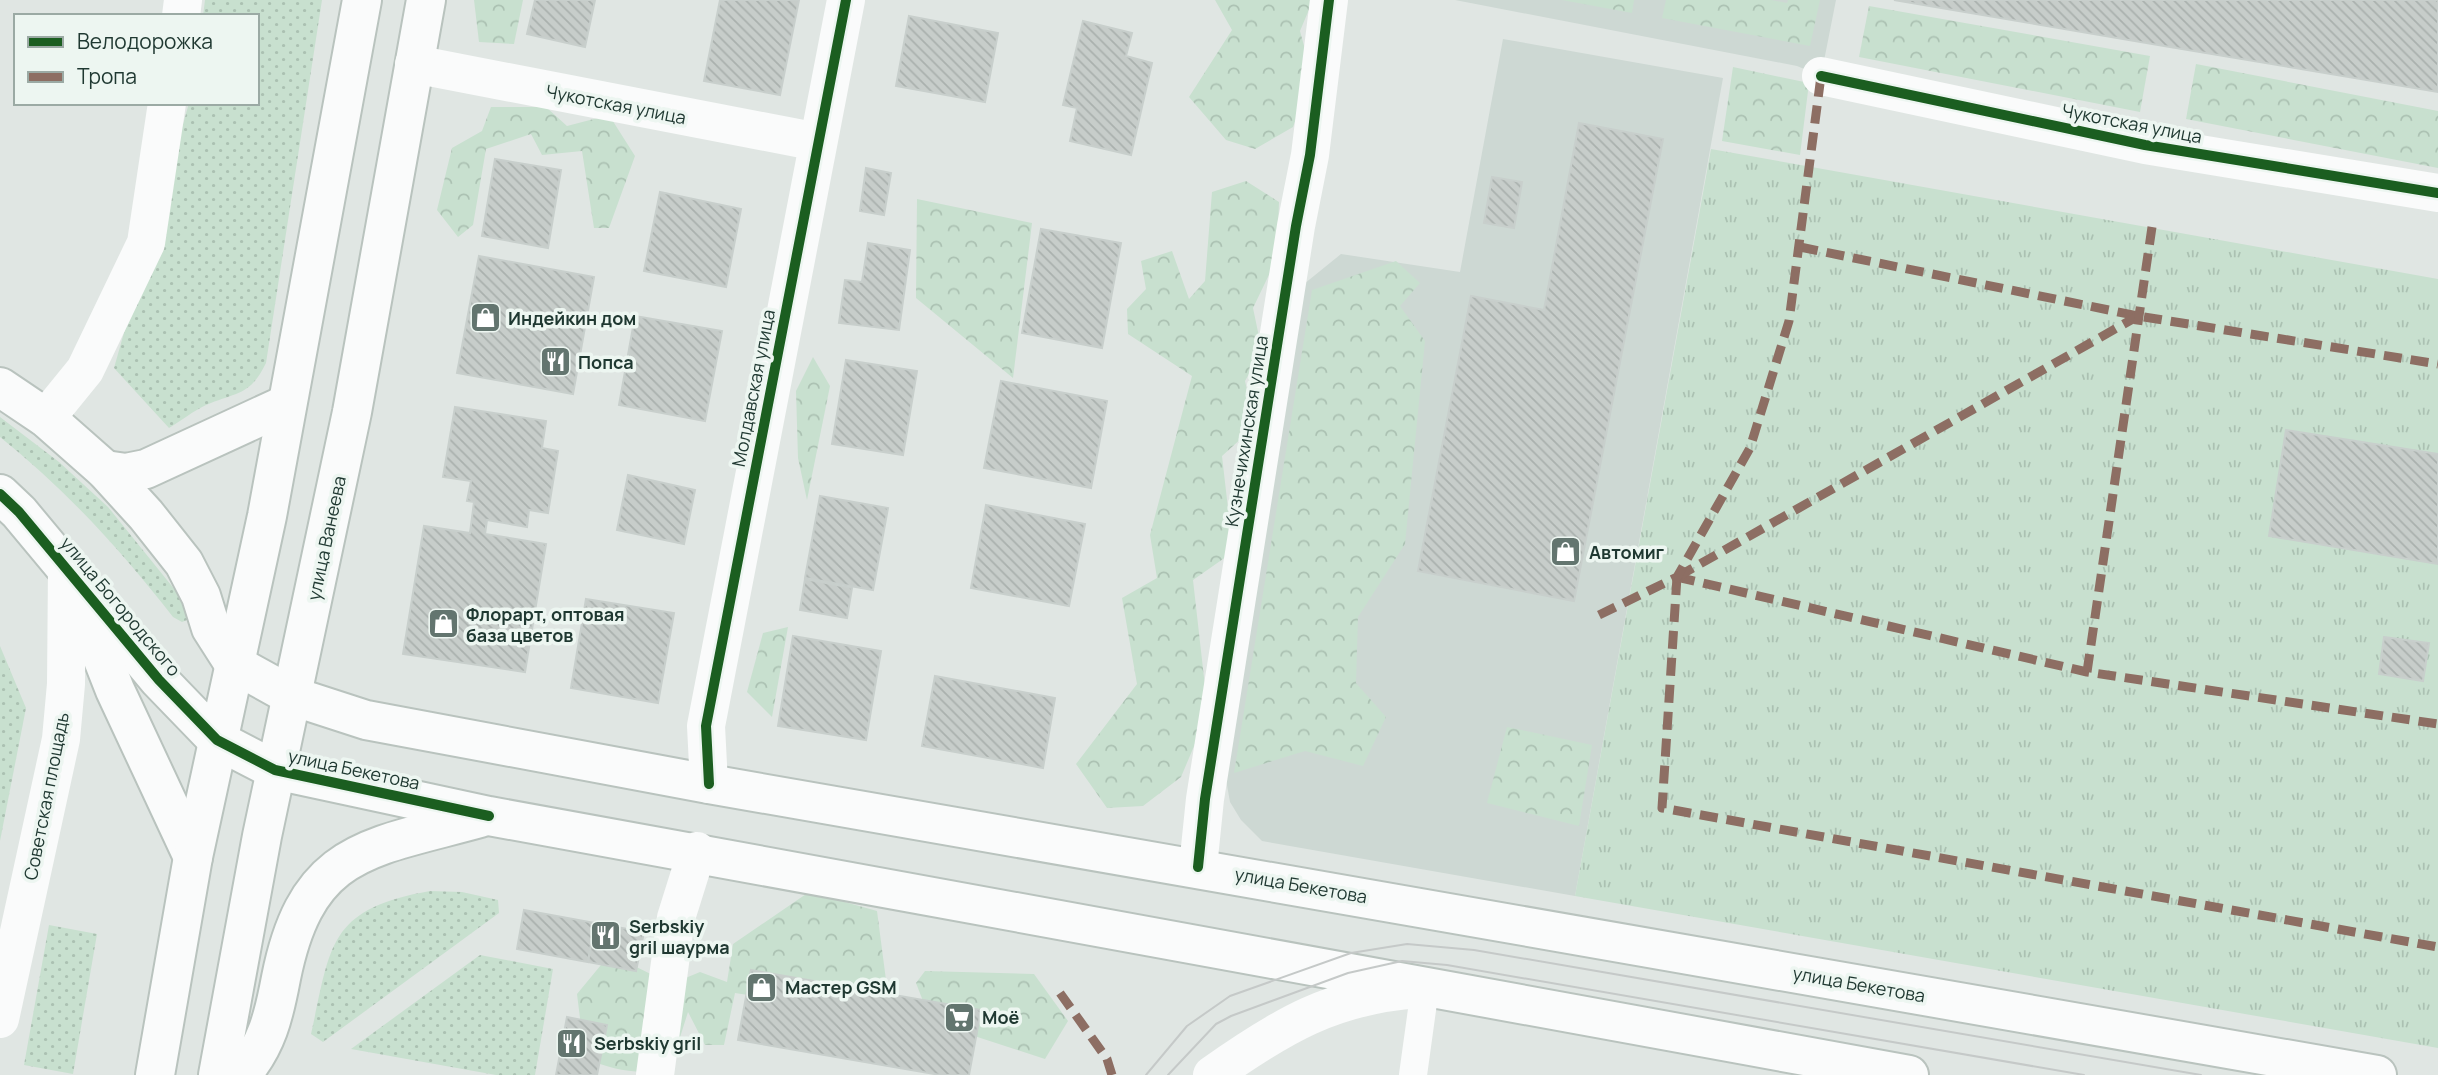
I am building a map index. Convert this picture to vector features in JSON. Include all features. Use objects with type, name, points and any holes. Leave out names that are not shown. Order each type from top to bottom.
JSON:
[{"type":"main road","points":[[155,1075],[193,857],[287,404],[362,0]]},
{"type":"main road","name":"улица Ванеева","points":[[218,1075],[275,770],[352,412],[426,0]]},
{"type":"main road","name":"Молдавская улица","points":[[709,784],[706,726],[846,0]]},
{"type":"main road","name":"Кузнечихинская улица","points":[[1198,867],[1237,595],[1310,155],[1329,0]]},
{"type":"main road","name":"Чукотская улица","points":[[414,64],[818,142]]},
{"type":"main road","name":"Чукотская улица","points":[[1821,76],[2145,145],[2438,194]]},
{"type":"main road","points":[[46,418],[85,370],[146,243],[167,105]]},
{"type":"main road","points":[[0,387],[46,418],[105,470],[184,563],[201,597],[211,628],[234,664]]},
{"type":"main road","points":[[105,470],[126,473],[146,469],[287,404]]},
{"type":"main road","name":"улица Богородского","points":[[0,494],[67,569],[159,680],[217,740]]},
{"type":"main road","points":[[67,569],[116,690],[193,857]]},
{"type":"main road","name":"Советская площадь","points":[[0,1019],[61,739],[66,684],[67,569]]},
{"type":"main road","name":"улица Бекетова","points":[[234,664],[292,696],[366,720],[709,784],[1198,867],[2377,1075]]},
{"type":"main road","name":"улица Бекетова","points":[[217,740],[275,770],[489,816],[1909,1075]]},
{"type":"main road","points":[[241,1075],[258,1057],[272,1022],[288,946],[312,891],[333,870],[373,847],[489,816]]},
{"type":"main road","points":[[655,1075],[676,918],[697,852]]},
{"type":"main road","points":[[1212,1075],[1271,1032],[1320,1010],[1380,992],[1424,988]]},
{"type":"lane","points":[[1413,1075],[1424,988]]},
{"type":"shaded area","points":[[1455,0],[1836,0],[1821,76],[1797,66]]},
{"type":"shaded area","points":[[1503,39],[1723,78],[1575,896],[1262,841],[1241,820],[1230,802],[1225,774],[1304,284],[1341,254],[1460,272]]},
{"type":"green space","points":[[205,0],[322,0],[266,363],[248,387],[201,407],[169,428],[114,368],[188,105],[259,105],[259,14],[203,14]]},
{"type":"green space","points":[[474,0],[523,0],[514,44],[479,42]]},
{"type":"green space","points":[[1215,0],[1313,0],[1300,31],[1312,75],[1293,127],[1255,149],[1226,140],[1189,97],[1232,30]]},
{"type":"green space","points":[[1562,0],[1634,0],[1632,13]]},
{"type":"green space","points":[[1666,0],[1771,0],[1787,3],[1788,0],[1820,0],[1810,46],[1662,18]]},
{"type":"green space","points":[[1869,6],[2150,56],[2140,112],[1859,57]]},
{"type":"green space","points":[[2196,64],[2438,111],[2438,168],[2186,119]]},
{"type":"green space","points":[[1733,67],[1809,83],[1800,155],[1722,141]]},
{"type":"green space","points":[[491,107],[546,107],[567,126],[609,115],[635,156],[609,228],[594,228],[582,151],[542,155],[531,134],[486,149],[473,225],[458,237],[437,210],[452,148],[482,131]]},
{"type":"green space","points":[[1711,149],[2438,279],[2438,1048],[1575,896]]},
{"type":"green space","points":[[1246,181],[1279,202],[1277,258],[1253,308],[1262,351],[1245,381],[1255,426],[1222,456],[1233,552],[1193,580],[1208,713],[1181,777],[1143,806],[1107,808],[1076,764],[1137,684],[1122,598],[1157,578],[1150,535],[1192,376],[1128,334],[1127,309],[1146,289],[1141,261],[1172,251],[1189,299],[1205,281],[1212,192]]},
{"type":"green space","points":[[917,199],[1032,223],[1013,378],[916,298]]},
{"type":"green space","points":[[1396,261],[1420,283],[1400,306],[1425,341],[1405,544],[1358,617],[1356,683],[1386,717],[1363,766],[1305,751],[1234,773],[1312,290]]},
{"type":"green space","points":[[813,357],[830,386],[807,500],[798,458],[796,391]]},
{"type":"green space","points":[[0,417],[59,462],[108,507],[188,606],[187,620],[182,622],[173,617],[92,522],[48,478],[0,437]]},
{"type":"green space","points":[[788,627],[772,717],[747,692],[763,633]]},
{"type":"green space","points":[[0,646],[26,708],[0,841]]},
{"type":"green space","points":[[1507,727],[1592,745],[1579,826],[1487,803]]},
{"type":"green space","points":[[430,891],[462,892],[498,900],[499,913],[323,1042],[311,1034],[330,955],[339,936],[352,921],[371,909],[396,899]]},
{"type":"green space","points":[[809,892],[877,911],[886,980],[805,1004],[735,993],[724,1045],[705,1045],[688,1012],[670,1069],[627,1071],[585,1058],[577,994],[610,954],[671,984],[700,972],[727,982],[733,944]]},
{"type":"green space","points":[[49,925],[97,934],[73,1074],[24,1065]]},
{"type":"green space","points":[[480,955],[553,969],[535,1075],[496,1075],[351,1049]]},
{"type":"green space","points":[[925,971],[1034,974],[1068,1021],[1045,1059],[953,1029],[928,1014],[916,983]]},
{"type":"building","points":[[535,0],[595,0],[585,47],[527,34]]},
{"type":"building","points":[[720,0],[799,0],[780,95],[704,81]]},
{"type":"building","points":[[1894,0],[2438,0],[2438,92],[2164,46]]},
{"type":"building","points":[[909,16],[998,33],[985,102],[896,86]]},
{"type":"building","points":[[1083,21],[1132,33],[1126,56],[1152,63],[1131,155],[1070,141],[1077,108],[1063,105]]},
{"type":"building","points":[[1579,123],[1663,139],[1574,601],[1418,571],[1471,296],[1544,310]]},
{"type":"building","points":[[495,159],[561,170],[548,248],[482,236]]},
{"type":"building","points":[[866,168],[891,173],[884,215],[860,211]]},
{"type":"building","points":[[1492,177],[1522,182],[1514,228],[1484,223]]},
{"type":"building","points":[[660,192],[741,209],[726,287],[644,271]]},
{"type":"building","points":[[1041,229],[1121,243],[1102,348],[1022,333]]},
{"type":"building","points":[[868,243],[910,250],[899,330],[839,323],[845,280],[862,282]]},
{"type":"building","points":[[479,256],[594,277],[573,394],[457,373]]},
{"type":"building","points":[[635,316],[722,331],[705,421],[619,405]]},
{"type":"building","points":[[846,360],[917,371],[903,455],[832,444]]},
{"type":"building","points":[[1001,381],[1107,401],[1091,488],[984,468]]},
{"type":"building","points":[[455,407],[546,421],[542,448],[558,451],[548,513],[529,510],[527,527],[487,520],[485,534],[546,544],[525,672],[403,654],[424,526],[470,533],[474,502],[467,501],[471,481],[443,477]]},
{"type":"building","points":[[2286,430],[2438,454],[2438,564],[2269,536]]},
{"type":"building","points":[[628,475],[695,490],[684,544],[617,530]]},
{"type":"building","points":[[820,496],[888,508],[873,590],[805,578]]},
{"type":"building","points":[[986,505],[1085,524],[1069,606],[971,588]]},
{"type":"building","points":[[805,579],[852,588],[847,618],[800,610]]},
{"type":"building","points":[[586,599],[674,613],[658,703],[571,688]]},
{"type":"building","points":[[793,636],[881,651],[866,740],[778,726]]},
{"type":"building","points":[[2384,637],[2429,643],[2423,681],[2379,674]]},
{"type":"building","points":[[935,676],[1055,698],[1043,768],[922,746]]},
{"type":"building","points":[[524,910],[595,923],[588,962],[517,949]]},
{"type":"building","points":[[595,923],[644,932],[636,971],[588,962]]},
{"type":"building","points":[[751,970],[981,1010],[969,1075],[940,1075],[738,1040]]},
{"type":"building","points":[[567,1017],[607,1025],[597,1075],[556,1075]]},
{"type":"tram line","points":[[1146,1075],[1187,1026],[1230,996],[1351,953],[1407,944],[1474,950],[2201,1075]]},
{"type":"tram line","points":[[1168,1075],[1216,1024],[1231,1016],[1348,973],[1402,961],[1447,965],[2084,1075]]},
{"type":"marked path","points":[[1599,615],[1677,577],[1750,448],[1789,321],[1821,76]]},
{"type":"marked path","points":[[2087,672],[2152,227]]},
{"type":"marked path","points":[[1800,247],[2138,316],[2438,364]]},
{"type":"marked path","points":[[1677,577],[2138,316]]},
{"type":"marked path","points":[[1677,577],[1662,808],[2438,947]]},
{"type":"marked path","points":[[1677,577],[2087,672],[2438,724]]},
{"type":"marked path","points":[[1060,993],[1107,1059],[1112,1075]]},
{"type":"cycle path","points":[[709,784],[706,726],[846,0]]},
{"type":"cycle path","points":[[1198,867],[1205,799],[1296,226],[1310,155],[1329,0]]},
{"type":"cycle path","points":[[1821,76],[2145,145],[2438,193]]},
{"type":"cycle path","points":[[0,494],[19,512],[159,680],[217,740],[275,770],[489,816]]},
{"type":"place","name":"Индейкин дом","points":[[485,318]]},
{"type":"place","name":"Попса","points":[[555,362]]},
{"type":"place","name":"Автомиг","points":[[1566,552]]},
{"type":"place","name":"Флорарт, оптовая база цветов","points":[[443,624]]},
{"type":"place","name":"Serbskiy gril шаурма","points":[[606,936]]},
{"type":"place","name":"Мастер GSM","points":[[762,987]]},
{"type":"place","name":"Моё","points":[[959,1017]]},
{"type":"place","name":"Serbskiy gril","points":[[571,1043]]}]
